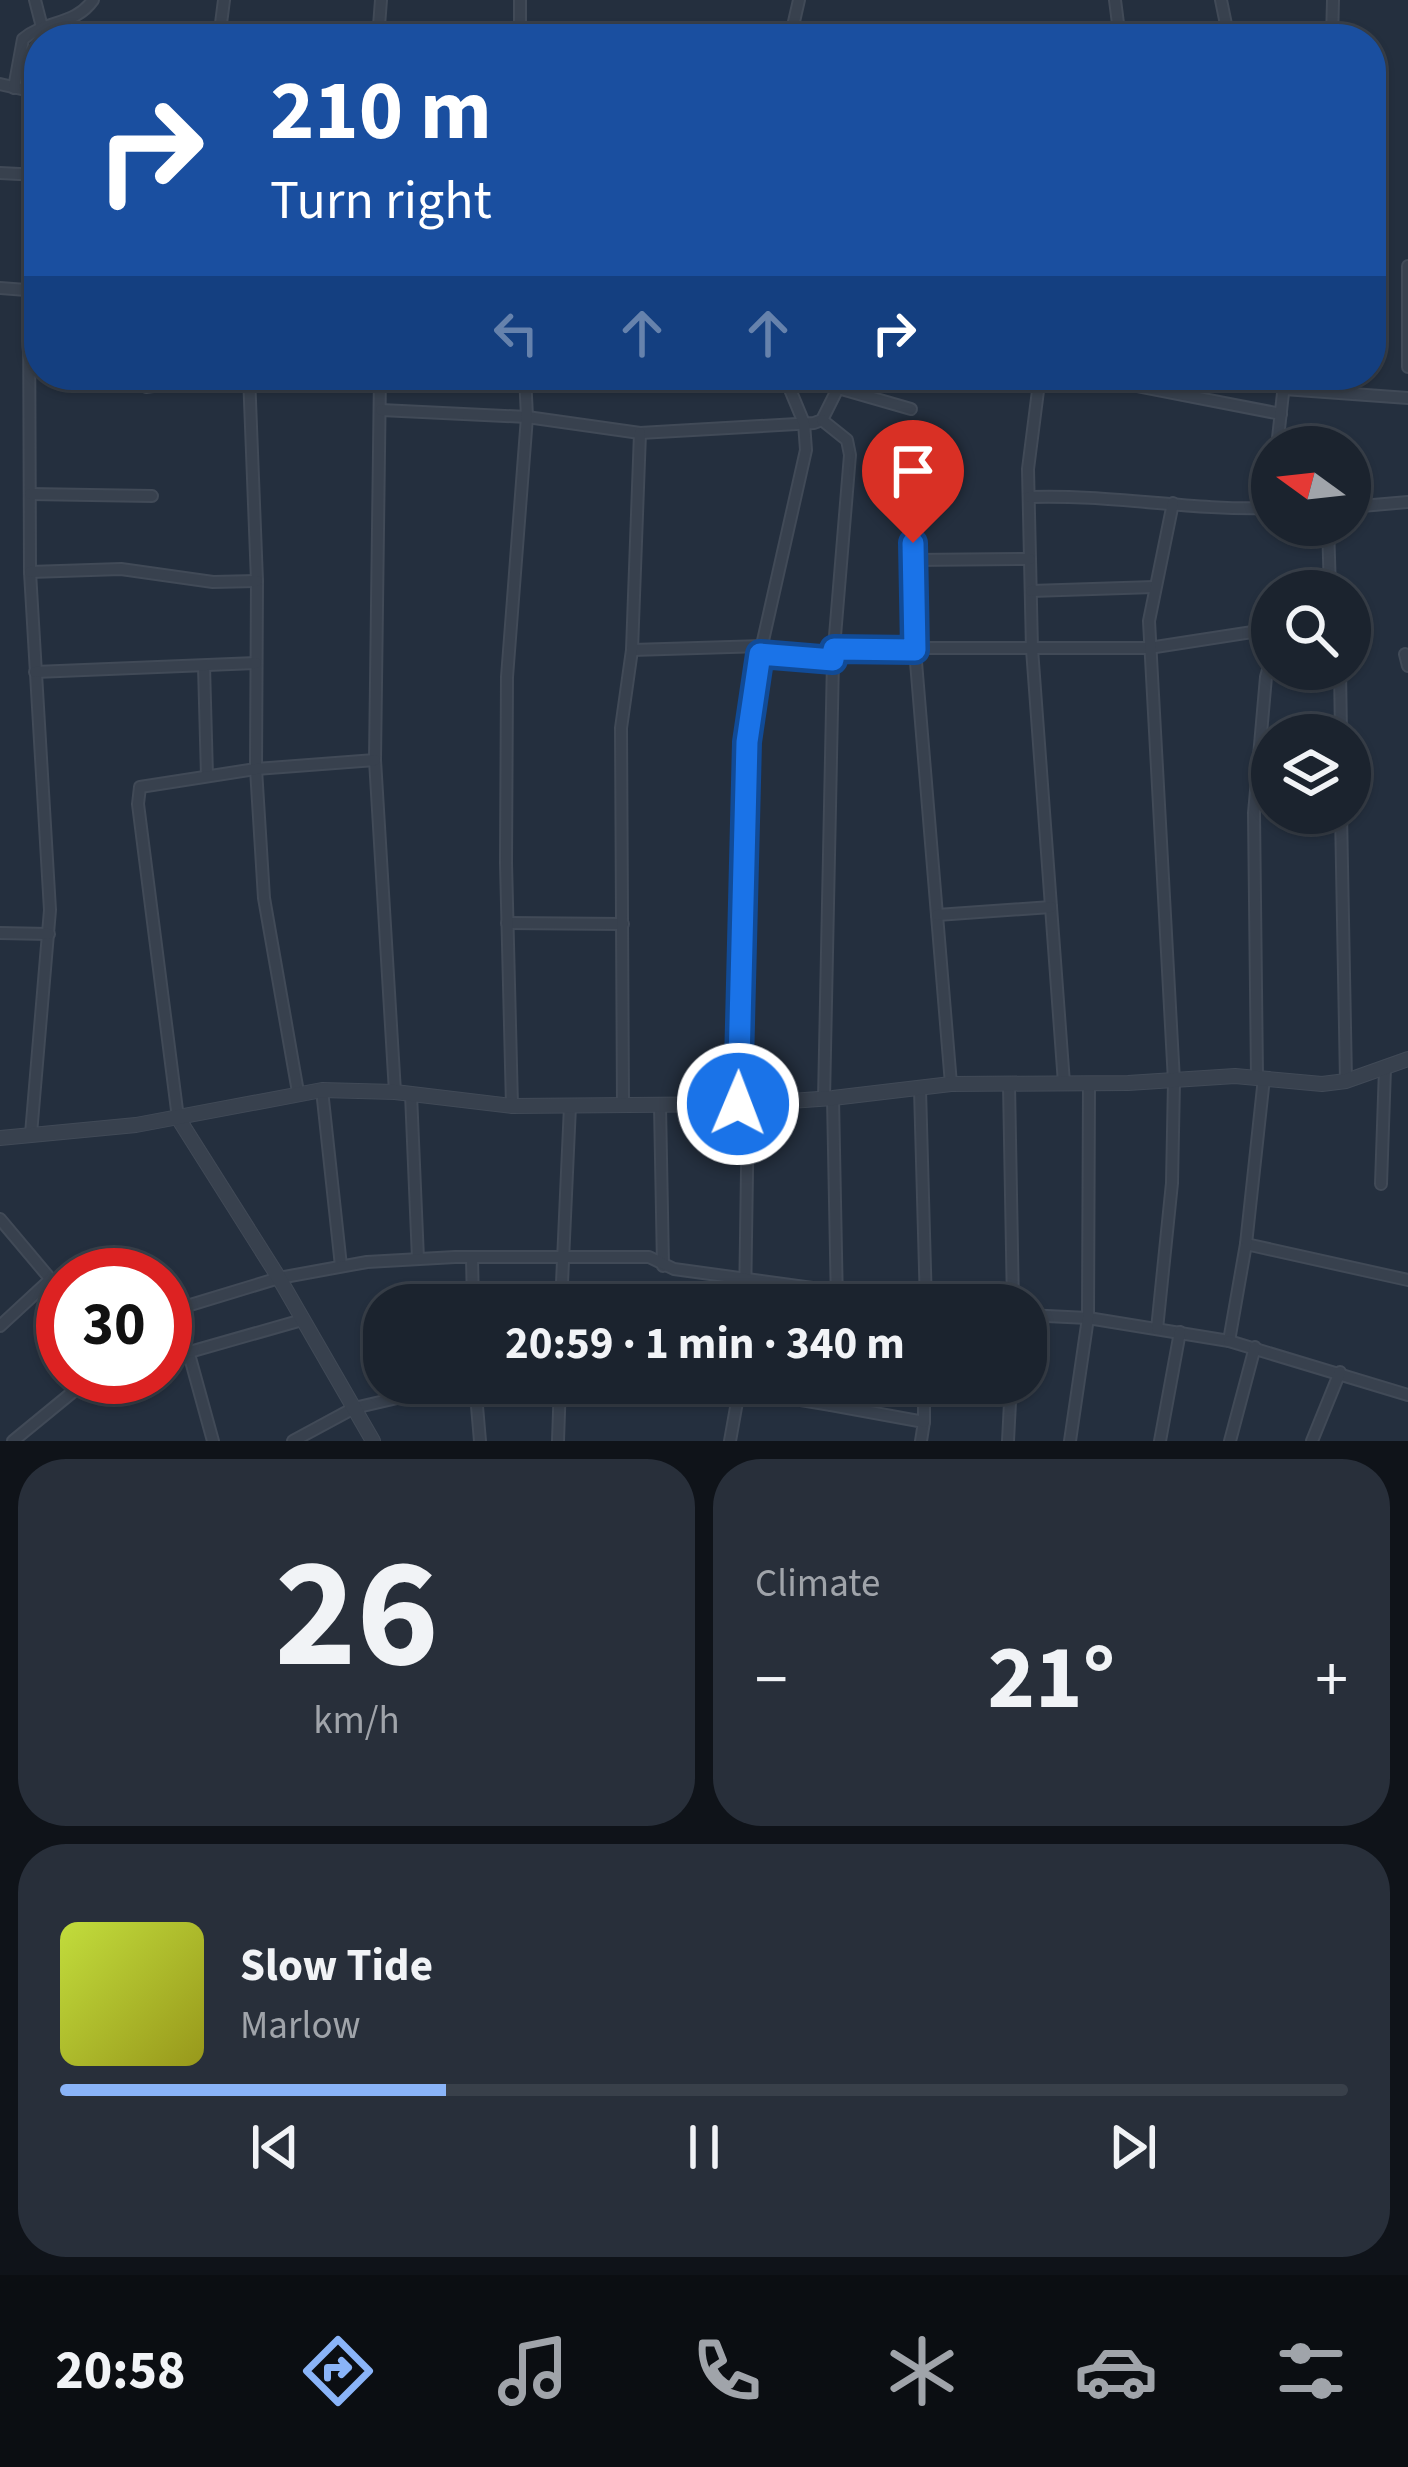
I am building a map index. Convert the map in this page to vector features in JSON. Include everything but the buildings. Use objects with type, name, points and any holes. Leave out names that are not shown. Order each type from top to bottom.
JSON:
[{"type":"street","points":[[51,24],[81,15],[93,0]]},
{"type":"street","points":[[520,0],[530,0]]},
{"type":"street","points":[[14,88],[24,39]]},
{"type":"street","points":[[0,84],[24,90]]},
{"type":"street","points":[[1408,266],[1408,367]]},
{"type":"street","points":[[32,390],[30,572],[50,934],[32,1135]]},
{"type":"street","points":[[249,390],[256,581],[256,769],[269,944],[298,1092]]},
{"type":"street","points":[[380,390],[375,760],[418,1259]]},
{"type":"street","points":[[512,1106],[507,677],[526,390]]},
{"type":"street","points":[[747,1284],[743,1104],[747,742],[806,450],[804,423],[790,390]]},
{"type":"street","points":[[822,420],[835,390]]},
{"type":"street","points":[[860,390],[911,409]]},
{"type":"street","points":[[1038,390],[1029,444],[1032,649],[1064,1083]]},
{"type":"street","points":[[1157,390],[1281,414]]},
{"type":"street","points":[[1280,426],[1283,390]]},
{"type":"street","points":[[1346,390],[1408,398]]},
{"type":"street","points":[[381,410],[527,417],[640,433],[822,420],[847,440],[850,455],[833,654],[829,1099],[837,1284]]},
{"type":"street","points":[[623,1106],[621,728],[632,650],[640,433]]},
{"type":"street","points":[[924,467],[912,560],[915,650],[950,1084]]},
{"type":"street","points":[[30,494],[152,496]]},
{"type":"street","points":[[1029,497],[1089,496],[1251,508]]},
{"type":"street","points":[[1156,1329],[1172,1184],[1174,1081],[1149,648],[1154,587],[1173,502]]},
{"type":"street","points":[[1371,505],[1408,502]]},
{"type":"street","points":[[912,560],[1030,559]]},
{"type":"street","points":[[30,572],[122,569],[204,581],[256,581]]},
{"type":"street","points":[[1031,591],[1154,587]]},
{"type":"street","points":[[632,650],[833,654],[1149,648],[1251,631]]},
{"type":"street","points":[[35,673],[256,663]]},
{"type":"street","points":[[204,666],[207,776]]},
{"type":"street","points":[[373,1441],[279,1278],[178,1118],[138,794],[148,784],[375,760]]},
{"type":"street","points":[[1229,1341],[1246,1244],[1260,1078],[1254,834]]},
{"type":"street","points":[[1342,834],[1346,1081]]},
{"type":"street","points":[[937,915],[1051,907]]},
{"type":"street","points":[[507,923],[623,924]]},
{"type":"street","points":[[0,934],[50,934]]},
{"type":"street","points":[[0,1138],[110,1129],[322,1090],[403,1093],[512,1106],[743,1104],[950,1084],[1260,1078],[1310,1084],[1346,1081],[1408,1059]]},
{"type":"street","points":[[1381,1184],[1385,1068]]},
{"type":"street","points":[[1009,1084],[1012,1284]]},
{"type":"street","points":[[1070,1441],[1088,1318],[1089,1084]]},
{"type":"street","points":[[920,1089],[925,1284]]},
{"type":"street","points":[[322,1090],[341,1266]]},
{"type":"street","points":[[660,1105],[663,1265]]},
{"type":"street","points":[[561,1284],[570,1106]]},
{"type":"street","points":[[0,1219],[36,1261]]},
{"type":"street","points":[[1246,1244],[1408,1280]]},
{"type":"street","points":[[472,1257],[473,1284]]},
{"type":"street","points":[[192,1304],[279,1278],[341,1266],[472,1257],[649,1257],[663,1265],[788,1284]]},
{"type":"street","points":[[0,1326],[36,1293]]},
{"type":"street","points":[[1047,1316],[1088,1318],[1229,1341],[1408,1395]]},
{"type":"street","points":[[192,1353],[302,1320]]},
{"type":"street","points":[[1160,1441],[1180,1332]]},
{"type":"street","points":[[1230,1441],[1255,1347]]},
{"type":"street","points":[[192,1365],[213,1441]]},
{"type":"street","points":[[1312,1441],[1340,1372]]},
{"type":"street","points":[[13,1441],[58,1404]]},
{"type":"street","points":[[292,1441],[354,1408],[371,1404]]},
{"type":"street","points":[[477,1404],[480,1441]]},
{"type":"street","points":[[559,1441],[560,1404]]},
{"type":"street","points":[[730,1441],[737,1404]]},
{"type":"street","points":[[826,1404],[924,1422]]},
{"type":"street","points":[[921,1441],[924,1404]]},
{"type":"street","points":[[1008,1441],[1010,1404]]},
{"type":"route","points":[[738,1104],[747,742],[760,654],[833,660],[834,649],[915,650],[913,543]]}]
